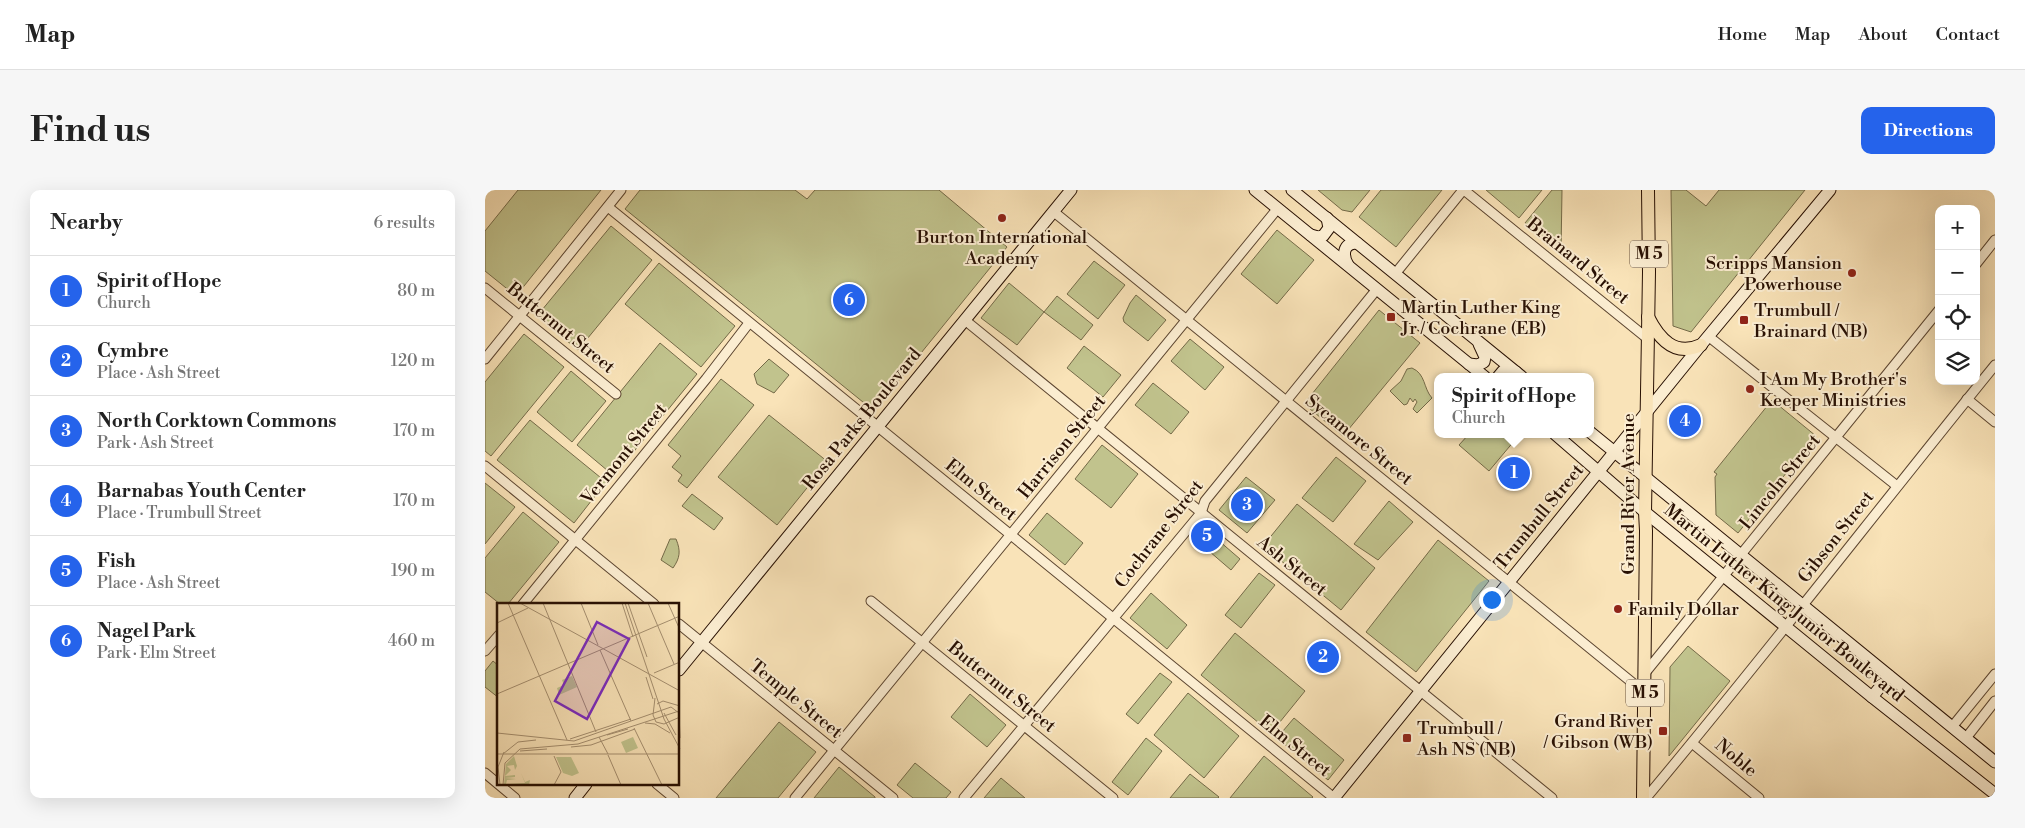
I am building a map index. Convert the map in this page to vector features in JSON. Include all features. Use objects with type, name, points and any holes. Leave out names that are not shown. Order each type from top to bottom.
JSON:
[{"type":"main road","name":"Rosa Parks Boulevard","points":[[680,669],[966,321],[1071,190]]},
{"type":"main road","points":[[1255,190],[1480,373]]},
{"type":"main road","points":[[1293,190],[1518,373]]},
{"type":"main road","name":"Grand River Avenue","points":[[1645,798],[1645,413],[1648,339],[1648,190]]},
{"type":"main road","name":"Trumbull Street","points":[[1334,798],[1645,413],[1829,190]]},
{"type":"main road","points":[[1309,234],[1318,237],[1323,236],[1329,228],[1327,218]]},
{"type":"main road","points":[[1348,265],[1344,253],[1346,247],[1351,243],[1357,243]]},
{"type":"main road","points":[[1648,317],[1659,335],[1681,350],[1691,350],[1704,341]]},
{"type":"main road","points":[[1469,364],[1481,364],[1485,360],[1478,341]]},
{"type":"main road","points":[[1501,373],[1503,371],[1514,373]]},
{"type":"main road","name":"Martin Luther King Junior Boulevard","points":[[1594,435],[1995,762]]},
{"type":"main road","name":"Martin Luther King Junior Boulevard","points":[[1560,438],[1645,512],[1872,697],[1995,794]]},
{"type":"main road","points":[[1872,697],[1889,676]]},
{"type":"main road","points":[[575,798],[584,786]]},
{"type":"street","points":[[485,359],[621,190]]},
{"type":"street","points":[[1395,274],[1463,190]]},
{"type":"street","name":"Brainard Street","points":[[1463,190],[1648,339]]},
{"type":"street","name":"Elm Street","points":[[607,207],[1334,798]]},
{"type":"street","name":"Harrison Street","points":[[795,798],[1278,208]]},
{"type":"street","name":"Sycamore Street","points":[[1054,212],[1645,693]]},
{"type":"street","points":[[1980,259],[1995,240]]},
{"type":"street","name":"Butternut Street","points":[[485,288],[616,394]]},
{"type":"street","name":"Cochrane Street","points":[[964,798],[1201,513],[1205,501],[1377,289]]},
{"type":"street","name":"Lincoln Street","points":[[1645,673],[1935,315]]},
{"type":"street","name":"Ash Street","points":[[966,321],[1422,690],[1552,798]]},
{"type":"street","name":"Vermont Street","points":[[524,603],[749,323]]},
{"type":"street","points":[[1704,341],[1897,486]]},
{"type":"street","name":"Gibson Street","points":[[1645,798],[1782,634],[1897,486],[1995,365]]},
{"type":"street","points":[[1967,399],[1995,422]]},
{"type":"street","points":[[485,466],[653,603]]},
{"type":"street","name":"Butternut Street","points":[[871,600],[1113,798]]},
{"type":"street","name":"Temple Street","points":[[680,625],[893,798]]},
{"type":"street","points":[[485,651],[497,636]]},
{"type":"street","points":[[1952,727],[1995,674]]},
{"type":"street","points":[[1965,738],[1995,701]]},
{"type":"street","name":"Noble","points":[[1692,743],[1759,798]]},
{"type":"street","points":[[485,773],[497,783]]},
{"type":"street","points":[[501,786],[515,798]]},
{"type":"street","points":[[659,786],[674,798]]},
{"type":"green space","points":[[518,190],[601,190],[516,296],[485,271],[485,231]]},
{"type":"green space","points":[[640,190],[795,190],[807,199],[815,190],[939,190],[1007,247],[874,411],[625,209]]},
{"type":"green space","points":[[1318,190],[1370,190],[1352,212],[1342,210]]},
{"type":"green space","points":[[1381,190],[1442,190],[1396,247],[1359,217]]},
{"type":"green space","points":[[1486,190],[1542,190],[1519,218]]},
{"type":"green space","points":[[1552,190],[1562,190],[1561,253],[1525,223]]},
{"type":"green space","points":[[1671,190],[1686,190],[1706,206],[1719,190],[1805,190],[1691,332],[1673,326]]},
{"type":"green space","points":[[611,226],[652,260],[578,350],[537,316]]},
{"type":"green space","points":[[1277,230],[1314,260],[1277,304],[1241,274]]},
{"type":"green space","points":[[1094,261],[1125,285],[1098,319],[1067,294]]},
{"type":"green space","points":[[659,263],[735,326],[701,367],[625,304]]},
{"type":"green space","points":[[1009,283],[1044,312],[1017,345],[981,318]]},
{"type":"green space","points":[[1136,295],[1166,320],[1148,341],[1124,322],[1123,318]]},
{"type":"green space","points":[[1057,296],[1093,325],[1081,340],[1044,312]]},
{"type":"green space","points":[[1379,310],[1420,343],[1343,436],[1304,404]]},
{"type":"green space","points":[[524,334],[564,367],[491,456],[485,451],[485,382]]},
{"type":"green space","points":[[1190,339],[1224,367],[1205,390],[1171,361]]},
{"type":"green space","points":[[660,343],[697,374],[614,476],[577,445]]},
{"type":"green space","points":[[1084,346],[1121,375],[1103,397],[1067,368]]},
{"type":"green space","points":[[769,359],[789,375],[774,393],[757,384],[754,374]]},
{"type":"green space","points":[[1412,368],[1422,377],[1432,398],[1417,413],[1413,409],[1417,402],[1415,399],[1413,402],[1410,398],[1407,404],[1404,405],[1390,391],[1401,381],[1407,369]]},
{"type":"green space","points":[[571,371],[606,401],[572,442],[537,412]]},
{"type":"green space","points":[[721,379],[754,405],[687,488],[678,481],[682,475],[672,467],[681,456],[668,445]]},
{"type":"green space","points":[[1153,383],[1189,412],[1171,434],[1135,405]]},
{"type":"green space","points":[[1772,400],[1816,436],[1738,533],[1716,515],[1715,477],[1717,474],[1714,472]]},
{"type":"green space","points":[[769,415],[828,462],[777,525],[718,477]]},
{"type":"green space","points":[[530,420],[606,482],[574,523],[497,460]]},
{"type":"green space","points":[[1465,438],[1517,438],[1489,471],[1459,445]]},
{"type":"green space","points":[[1102,445],[1138,474],[1111,508],[1075,479]]},
{"type":"green space","points":[[1336,457],[1366,481],[1333,522],[1302,498]]},
{"type":"green space","points":[[1246,477],[1275,500],[1247,533],[1219,510]]},
{"type":"green space","points":[[485,483],[515,507],[485,544]]},
{"type":"green space","points":[[692,494],[723,518],[714,530],[682,506]]},
{"type":"green space","points":[[1389,501],[1413,522],[1378,560],[1354,544]]},
{"type":"green space","points":[[1297,504],[1375,568],[1341,610],[1263,546]]},
{"type":"green space","points":[[523,512],[559,542],[509,603],[499,603],[485,592],[485,558]]},
{"type":"green space","points":[[1047,513],[1083,543],[1065,565],[1029,535]]},
{"type":"green space","points":[[1204,528],[1240,559],[1231,570],[1195,539]]},
{"type":"green space","points":[[670,539],[676,539],[679,547],[678,558],[673,568],[661,560]]},
{"type":"green space","points":[[1438,540],[1489,581],[1416,672],[1366,632]]},
{"type":"green space","points":[[1259,573],[1275,585],[1241,628],[1225,615]]},
{"type":"green space","points":[[1151,593],[1187,625],[1167,649],[1130,618]]},
{"type":"green space","points":[[1235,633],[1305,691],[1271,733],[1201,675]]},
{"type":"green space","points":[[1688,646],[1730,681],[1669,756],[1670,667]]},
{"type":"green space","points":[[493,661],[497,664],[497,696],[485,687],[485,671]]},
{"type":"green space","points":[[1160,673],[1172,682],[1138,724],[1126,714]]},
{"type":"green space","points":[[1188,693],[1239,736],[1204,778],[1154,735]]},
{"type":"green space","points":[[970,694],[1006,725],[987,747],[951,717]]},
{"type":"green space","points":[[1294,718],[1344,760],[1328,780],[1277,738]]},
{"type":"green space","points":[[779,722],[816,752],[778,798],[716,798]]},
{"type":"green space","points":[[1146,738],[1162,751],[1128,795],[1112,782]]},
{"type":"green space","points":[[1264,756],[1313,797],[1230,798]]},
{"type":"green space","points":[[915,763],[951,792],[946,798],[913,798],[897,785]]},
{"type":"green space","points":[[839,767],[875,797],[875,798],[814,798]]},
{"type":"green space","points":[[1190,774],[1219,797],[1170,798]]},
{"type":"green space","points":[[1001,778],[1025,798],[984,798]]},
{"type":"place","name":"Burton International Academy","points":[[1002,218]]},
{"type":"place","name":"Scripps Mansion Powerhouse","points":[[1852,273]]},
{"type":"place","name":"Nagel Park","points":[[849,300]]},
{"type":"place","name":"Martin Luther King Jr / Cochrane (EB)","points":[[1391,317]]},
{"type":"place","name":"Trumbull / Brainard (NB)","points":[[1744,320]]},
{"type":"place","name":"I Am My Brother's Keeper Ministries","points":[[1750,389]]},
{"type":"place","name":"Barnabas Youth Center","points":[[1685,421]]},
{"type":"place","name":"Spirit of Hope","points":[[1514,473]]},
{"type":"place","name":"North Corktown Commons","points":[[1247,505]]},
{"type":"place","name":"Fish","points":[[1207,536]]},
{"type":"place","name":"Family Dollar","points":[[1618,609]]},
{"type":"place","name":"Cymbre","points":[[1323,657]]},
{"type":"place","name":"Grand River / Gibson (WB)","points":[[1663,731]]},
{"type":"place","name":"Trumbull / Ash NS (NB)","points":[[1407,738]]}]
